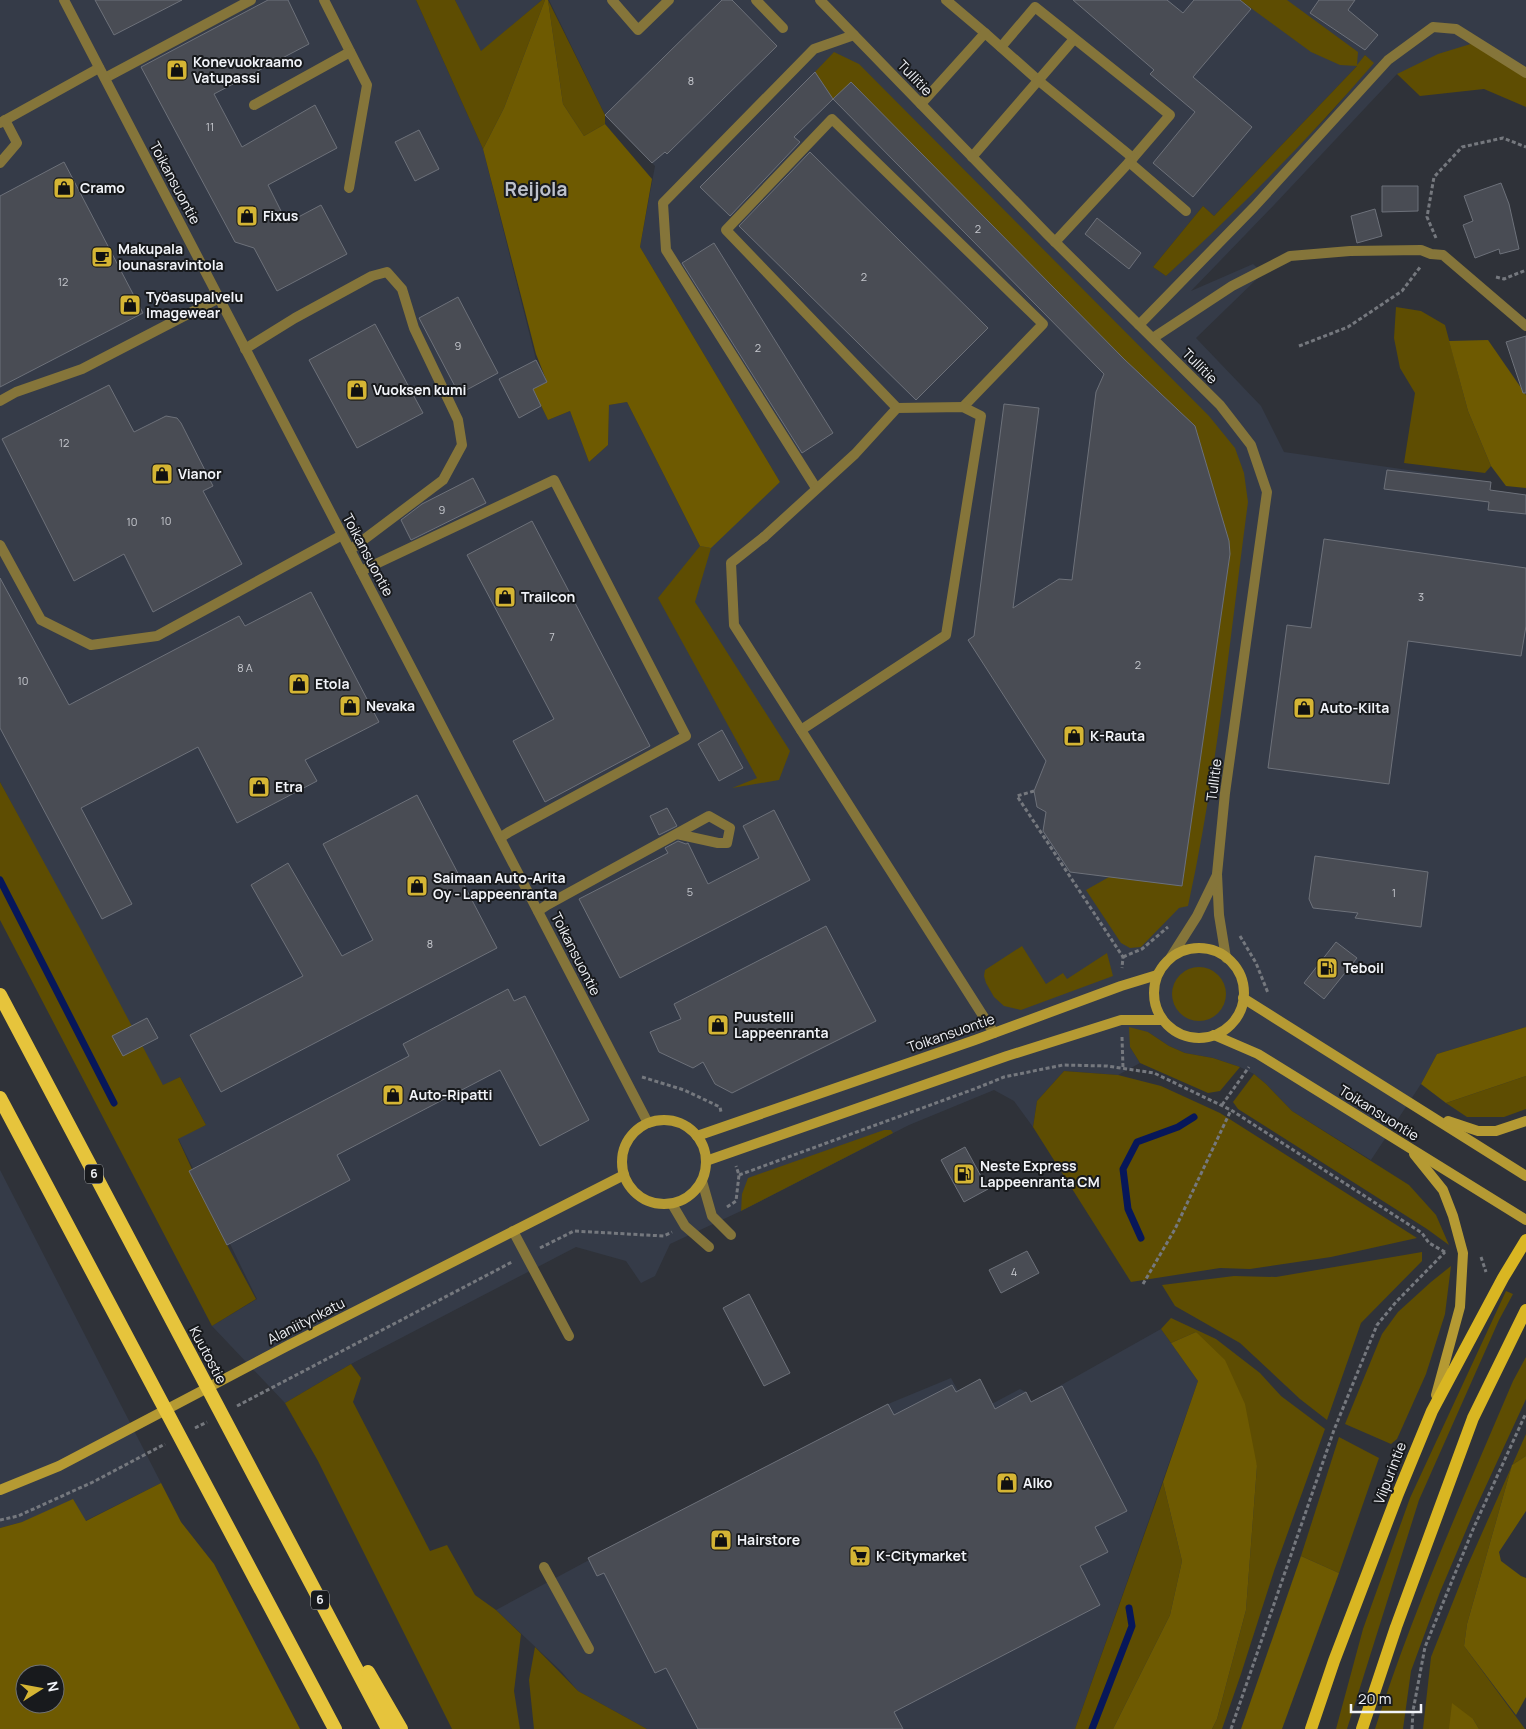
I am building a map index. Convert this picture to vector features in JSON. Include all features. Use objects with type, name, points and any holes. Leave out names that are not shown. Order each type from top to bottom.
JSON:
[{"type":"highway","name":"Kuutostie","points":[[0,995],[388,1729]]},
{"type":"highway","points":[[0,1098],[147,1378],[232,1533],[334,1729]]},
{"type":"highway","points":[[272,1510],[402,1729]]},
{"type":"highway","points":[[232,1533],[325,1729]]},
{"type":"main road","points":[[1199,948],[1214,950],[1226,958],[1237,969],[1242,983],[1243,998],[1240,1010],[1234,1021],[1214,1035],[1200,1038],[1186,1036],[1172,1030],[1162,1020],[1156,1009],[1154,986],[1157,975],[1171,957],[1185,950],[1199,948]]},
{"type":"main road","name":"Toikansuontie","points":[[697,1136],[994,1033],[1121,986],[1157,975]]},
{"type":"main road","name":"Toikansuontie","points":[[1243,998],[1526,1176]]},
{"type":"main road","points":[[706,1161],[1007,1056],[1121,1020],[1162,1020]]},
{"type":"main road","name":"Toikansuontie","points":[[1214,1035],[1258,1054],[1526,1220]]},
{"type":"main road","points":[[1432,1116],[1478,1131],[1496,1131],[1526,1121]]},
{"type":"main road","points":[[670,1120],[689,1128],[697,1136],[704,1148],[706,1161],[702,1181],[690,1196],[672,1204],[660,1204],[648,1201],[634,1190],[624,1175],[622,1163],[624,1150],[629,1139],[638,1130],[648,1123],[670,1120]]},
{"type":"main road","points":[[1408,1147],[1443,1190],[1453,1216],[1463,1253],[1460,1307],[1432,1411]]},
{"type":"main road","name":"Alaniitynkatu","points":[[0,1490],[60,1466],[289,1344],[624,1175]]},
{"type":"main road","name":"Viipurintie","points":[[1311,1729],[1334,1661],[1397,1496],[1432,1411],[1526,1240]]},
{"type":"main road","points":[[1362,1729],[1396,1627],[1473,1418],[1526,1310]]},
{"type":"street","name":"Toikansuontie","points":[[64,0],[648,1123]]},
{"type":"street","points":[[105,78],[252,0]]},
{"type":"street","points":[[324,0],[367,85],[348,188]]},
{"type":"street","points":[[612,0],[638,30],[669,0]]},
{"type":"street","points":[[756,0],[783,28]]},
{"type":"street","name":"Tullitie","points":[[820,0],[1055,242],[1220,405],[1251,445],[1268,492],[1226,794],[1217,874],[1219,915],[1226,958]]},
{"type":"street","points":[[946,0],[1131,160],[1186,211]]},
{"type":"street","points":[[1001,47],[1035,7],[1170,115],[1055,242]]},
{"type":"street","points":[[1139,325],[1254,207],[1388,60],[1433,27],[1456,29],[1526,73]]},
{"type":"street","points":[[921,104],[985,33]]},
{"type":"street","points":[[816,488],[666,250],[663,203],[814,49],[854,35]]},
{"type":"street","points":[[972,157],[1074,39]]},
{"type":"street","points":[[254,105],[350,52]]},
{"type":"street","points":[[0,162],[17,143],[3,121],[99,68]]},
{"type":"street","points":[[801,730],[946,634],[981,416],[963,408],[897,408],[726,230],[832,119],[1043,324],[963,408]]},
{"type":"street","points":[[1153,338],[1232,286],[1290,256],[1350,251],[1420,250],[1431,254],[1443,255],[1526,326]]},
{"type":"street","points":[[245,349],[295,318],[372,276],[387,272],[402,288],[414,328],[458,420],[462,445],[443,480],[350,550]]},
{"type":"street","points":[[0,401],[16,392],[82,369],[219,298]]},
{"type":"street","points":[[897,408],[855,454],[764,537],[730,563],[734,625],[994,1033]]},
{"type":"street","points":[[361,571],[554,480],[686,736],[500,838]]},
{"type":"street","points":[[0,545],[41,620],[91,645],[157,636],[342,535]]},
{"type":"street","points":[[538,911],[709,816],[730,828],[728,843],[718,843],[677,834]]},
{"type":"street","name":"Tullitie","points":[[1171,957],[1197,916],[1217,874]]},
{"type":"street","points":[[702,1181],[712,1216],[731,1235]]},
{"type":"street","points":[[672,1204],[685,1226],[709,1247]]},
{"type":"street","points":[[513,1231],[569,1336]]},
{"type":"street","points":[[544,1566],[588,1649]]},
{"type":"path","points":[[1443,255],[1426,217],[1434,176],[1462,147],[1503,138],[1526,147]]},
{"type":"path","points":[[1298,346],[1348,327],[1402,291],[1431,254]]},
{"type":"path","points":[[1464,271],[1504,279],[1526,270]]},
{"type":"path","points":[[1034,791],[1017,796],[1123,957],[1121,986]]},
{"type":"path","points":[[1240,935],[1256,963],[1269,995]]},
{"type":"path","points":[[1121,1020],[1123,1068]]},
{"type":"path","points":[[1222,1105],[1258,1054]]},
{"type":"path","points":[[739,1175],[1004,1077],[1063,1065],[1123,1068],[1154,1073],[1222,1105],[1422,1233],[1429,1243],[1445,1252],[1479,1253],[1486,1272],[1504,1278]]},
{"type":"path","points":[[635,1075],[684,1090],[720,1107],[725,1126]]},
{"type":"path","points":[[1143,1284],[1175,1229],[1231,1110]]},
{"type":"path","points":[[712,1216],[736,1201],[739,1175],[732,1151]]},
{"type":"path","points":[[232,1409],[574,1231],[664,1236],[685,1226]]},
{"type":"path","points":[[1231,1729],[1334,1430],[1377,1325],[1396,1302],[1445,1252]]},
{"type":"path","points":[[1412,1729],[1413,1711],[1426,1647],[1474,1527],[1526,1413]]},
{"type":"path","points":[[189,1432],[215,1418]]},
{"type":"path","points":[[0,1520],[18,1516],[93,1482],[171,1441]]},
{"type":"shaded area","points":[[0,0],[416,0],[483,149],[536,360],[547,382],[533,389],[548,420],[570,411],[589,462],[608,445],[609,405],[627,402],[700,546],[780,482],[640,247],[655,166],[605,115],[549,0],[1526,0],[1526,73],[1397,74],[1191,291],[1253,264],[1263,273],[1196,338],[1261,406],[1284,452],[1491,482],[1490,490],[1526,495],[1526,1027],[1437,1054],[1421,1084],[1371,1160],[1292,1111],[1254,1074],[1213,1058],[1185,1053],[1169,1046],[1148,1032],[1130,1047],[1140,1063],[1118,1075],[1064,1071],[1037,1101],[1033,1127],[1014,1101],[994,1090],[909,1125],[741,1211],[670,1244],[655,1276],[641,1283],[626,1261],[576,1247],[351,1364],[285,1403],[212,1326],[257,1299],[178,1138],[206,1125],[180,1077],[163,1086],[0,782]],"holes":[[[1365,55],[1373,63],[1328,116],[1166,276],[1153,267],[1203,206],[1214,216],[1357,66]]]},
{"type":"shaded area","points":[[416,0],[455,0],[481,51],[542,0],[545,0],[504,108],[483,149]]},
{"type":"shaded area","points":[[455,0],[542,0],[481,52]]},
{"type":"shaded area","points":[[545,0],[548,0],[563,104],[584,136],[605,124],[652,179],[640,247],[780,482],[711,548],[700,546],[627,402],[609,405],[608,445],[589,462],[570,411],[548,420],[533,389],[547,382],[536,354],[483,149],[504,108]]},
{"type":"shaded area","points":[[548,0],[605,115],[605,124],[584,136],[563,104]]},
{"type":"shaded area","points":[[1240,0],[1287,0],[1358,52],[1357,65],[1365,55],[1374,63],[1273,173],[1166,276],[1153,267],[1203,206],[1214,216],[1357,66],[1340,65],[1311,52]]},
{"type":"shaded area","points":[[1477,42],[1526,73],[1526,107],[1484,89],[1420,96],[1397,74],[1438,54]]},
{"type":"shaded area","points":[[834,52],[859,64],[1209,416],[1235,448],[1244,473],[1248,502],[1229,654],[1207,806],[1188,906],[1179,908],[1141,947],[1130,948],[1121,943],[1086,890],[1109,877],[1182,886],[1230,554],[1229,541],[1195,426],[1124,359],[851,83],[833,99],[815,72]]},
{"type":"shaded area","points":[[1396,307],[1421,311],[1445,325],[1468,411],[1491,466],[1485,473],[1404,463],[1415,393],[1400,368],[1394,338]]},
{"type":"shaded area","points":[[1488,340],[1526,395],[1526,488],[1506,486],[1491,466],[1468,411],[1449,341]]},
{"type":"shaded area","points":[[700,546],[711,548],[695,602],[790,751],[779,780],[732,788],[757,778],[658,598]]},
{"type":"shaded area","points":[[0,782],[163,1085],[180,1077],[206,1125],[178,1139],[227,1245],[256,1299],[212,1326],[0,920]]},
{"type":"shaded area","points":[[1022,946],[1046,984],[1063,973],[1067,979],[1107,953],[1113,976],[1021,1010],[1004,1006],[994,997],[986,983],[985,970]]},
{"type":"shaded area","points":[[1194,967],[1204,967],[1218,975],[1224,984],[1226,994],[1224,1004],[1218,1013],[1204,1021],[1194,1021],[1184,1016],[1177,1009],[1172,999],[1172,989],[1177,979],[1184,972]]},
{"type":"shaded area","points":[[1129,1027],[1148,1032],[1169,1046],[1185,1053],[1213,1058],[1240,1067],[1220,1091],[1208,1093],[1140,1063],[1130,1047]]},
{"type":"shaded area","points":[[1526,1027],[1526,1076],[1446,1103],[1421,1084],[1437,1054]]},
{"type":"shaded area","points":[[1064,1071],[1118,1075],[1161,1086],[1220,1113],[1417,1238],[1331,1257],[1250,1269],[1220,1268],[1131,1282],[1033,1127],[1037,1101]]},
{"type":"shaded area","points":[[1254,1074],[1292,1111],[1409,1185],[1436,1215],[1449,1245],[1427,1229],[1238,1109],[1233,1102]]},
{"type":"shaded area","points":[[1526,1076],[1526,1109],[1504,1117],[1467,1117],[1446,1103]]},
{"type":"shaded area","points":[[884,1130],[891,1130],[893,1133],[741,1211],[742,1194],[748,1178]]},
{"type":"shaded area","points":[[0,1170],[161,1483],[85,1521],[22,1522],[0,1528]]},
{"type":"shaded area","points":[[1422,1252],[1422,1261],[1361,1323],[1327,1420],[1300,1399],[1240,1343],[1175,1306],[1162,1285],[1234,1276],[1276,1277]]},
{"type":"shaded area","points":[[1451,1266],[1445,1314],[1426,1374],[1397,1439],[1391,1444],[1345,1424],[1382,1334],[1398,1312]]},
{"type":"shaded area","points":[[1506,1291],[1513,1294],[1499,1320],[1419,1500],[1347,1729],[1336,1729],[1363,1629],[1410,1498]]},
{"type":"shaded area","points":[[1171,1318],[1216,1339],[1260,1373],[1281,1396],[1325,1429],[1274,1571],[1222,1729],[1212,1729],[1217,1719],[1246,1610],[1257,1466],[1196,1332],[1171,1343],[1161,1329]]},
{"type":"shaded area","name":"K-Citymarket","points":[[1161,1329],[1198,1381],[1075,1729],[647,1729],[578,1691],[561,1671],[496,1610],[673,1515],[888,1404],[951,1378],[971,1415],[1020,1389],[1026,1392],[1031,1402]]},
{"type":"shaded area","points":[[1196,1332],[1225,1360],[1245,1404],[1257,1466],[1246,1610],[1217,1719],[1212,1729],[1113,1729],[1170,1615],[1182,1561],[1163,1482],[1198,1381],[1171,1343]]},
{"type":"shaded area","points":[[1526,1357],[1526,1399],[1473,1514],[1440,1592],[1411,1671],[1403,1729],[1375,1729],[1440,1553],[1513,1381]]},
{"type":"shaded area","points":[[351,1364],[361,1378],[353,1402],[430,1551],[447,1545],[475,1595],[496,1610],[521,1634],[514,1691],[520,1729],[452,1729],[318,1461],[285,1403]]},
{"type":"shaded area","points":[[1526,1434],[1526,1456],[1512,1465]]},
{"type":"shaded area","points":[[1339,1437],[1379,1458],[1339,1573],[1301,1556]]},
{"type":"shaded area","points":[[1526,1456],[1526,1511],[1499,1552],[1501,1561],[1526,1578],[1526,1697],[1516,1715],[1464,1646],[1467,1624],[1512,1465]]},
{"type":"shaded area","points":[[1512,1466],[1467,1624],[1464,1646],[1525,1729],[1479,1729],[1473,1719],[1449,1729],[1423,1729],[1431,1657],[1466,1569]]},
{"type":"shaded area","points":[[1163,1482],[1182,1561],[1170,1615],[1113,1729],[1075,1729]]},
{"type":"shaded area","points":[[161,1483],[181,1522],[214,1564],[300,1729],[0,1729],[0,1528],[22,1522],[73,1499],[86,1521]]},
{"type":"shaded area","points":[[1301,1556],[1339,1573],[1282,1729],[1241,1729]]},
{"type":"shaded area","points":[[535,1647],[578,1691],[647,1729],[534,1729],[529,1680]]},
{"type":"shaded area","points":[[1452,1703],[1473,1719],[1479,1729],[1449,1729]]},
{"type":"building","points":[[95,0],[182,0],[114,35]]},
{"type":"building","points":[[268,0],[288,0],[309,44],[214,94],[242,147],[315,105],[337,148],[268,185],[287,223],[321,205],[347,254],[277,291],[254,248],[235,242],[141,67]]},
{"type":"building","points":[[722,0],[732,0],[777,46],[667,154],[665,152],[652,163],[605,115]]},
{"type":"building","points":[[1073,0],[1167,0],[1183,13],[1194,0],[1240,0],[1251,9],[1193,77],[1252,127],[1193,197],[1153,163],[1195,112],[1150,74],[1154,70]]},
{"type":"building","points":[[1319,0],[1355,0],[1348,10],[1378,35],[1365,50],[1310,13]]},
{"type":"building","points":[[815,72],[833,99],[794,137],[800,142],[730,216],[700,187]]},
{"type":"building","points":[[851,82],[1124,359],[1195,426],[1229,541],[1230,554],[1182,886],[1070,872],[1043,831],[1046,812],[1037,807],[1034,791],[1046,761],[968,640],[974,636],[1004,404],[1039,408],[1013,608],[1059,579],[1072,580],[1096,392],[1104,374],[833,99]]},
{"type":"building","points":[[419,130],[439,169],[415,181],[395,142]]},
{"type":"building","points":[[810,152],[988,328],[916,400],[739,226]]},
{"type":"building","points":[[64,162],[143,313],[0,387],[0,196]]},
{"type":"building","points":[[1501,183],[1509,204],[1519,249],[1500,254],[1499,249],[1475,258],[1463,225],[1473,221],[1464,196]]},
{"type":"building","points":[[1382,186],[1418,186],[1418,211],[1382,212]]},
{"type":"building","points":[[1375,209],[1382,236],[1357,243],[1351,216]]},
{"type":"building","points":[[1097,218],[1141,253],[1129,269],[1085,234]]},
{"type":"building","points":[[714,243],[833,433],[802,453],[682,263]]},
{"type":"building","points":[[458,297],[498,373],[459,394],[419,318]]},
{"type":"building","points":[[375,324],[423,413],[357,448],[309,360]]},
{"type":"building","points":[[1526,336],[1526,393],[1523,393],[1506,342]]},
{"type":"building","points":[[536,360],[547,382],[533,389],[541,406],[519,418],[499,379]]},
{"type":"building","points":[[109,385],[134,432],[166,416],[177,418],[181,423],[213,486],[203,491],[242,564],[153,612],[124,554],[74,581],[2,439]]},
{"type":"building","points":[[1387,470],[1491,482],[1490,490],[1526,495],[1526,514],[1488,510],[1489,502],[1384,489]]},
{"type":"building","points":[[473,478],[486,503],[411,540],[401,520],[422,504]]},
{"type":"building","points":[[532,521],[650,746],[545,802],[513,741],[554,719],[467,555]]},
{"type":"building","points":[[1324,539],[1526,568],[1526,626],[1521,656],[1408,641],[1389,784],[1268,768],[1287,625],[1311,628]]},
{"type":"building","points":[[0,578],[69,705],[239,616],[245,626],[311,592],[379,722],[305,760],[317,781],[237,823],[198,747],[81,808],[132,904],[102,919],[0,728]]},
{"type":"building","points":[[722,730],[743,768],[719,781],[698,744]]},
{"type":"building","points":[[417,795],[497,948],[221,1092],[190,1035],[303,976],[251,885],[288,863],[342,956],[373,940],[323,844]]},
{"type":"building","points":[[667,808],[677,826],[659,835],[650,816]]},
{"type":"building","points":[[774,810],[810,880],[620,978],[579,899],[668,853],[665,848],[678,841],[688,843],[708,884],[759,858],[743,826]]},
{"type":"building","points":[[1315,856],[1428,872],[1421,927],[1355,918],[1358,913],[1313,908],[1309,899]]},
{"type":"building","points":[[826,926],[876,1021],[732,1093],[715,1084],[703,1062],[693,1068],[659,1052],[650,1032],[681,1019],[674,1004]]},
{"type":"building","points":[[1336,942],[1357,958],[1324,999],[1304,983]]},
{"type":"building","name":"Auto-Ripatti","points":[[508,989],[514,1001],[525,996],[589,1120],[540,1146],[500,1070],[337,1155],[350,1180],[227,1245],[189,1171],[409,1056],[403,1044]]},
{"type":"building","points":[[147,1018],[158,1038],[123,1056],[112,1036]]},
{"type":"building","name":"Neste Express Lappeenranta CM","points":[[965,1147],[988,1189],[964,1202],[941,1160]]},
{"type":"building","points":[[1027,1251],[1039,1273],[1001,1293],[989,1270]]},
{"type":"building","points":[[749,1294],[790,1373],[764,1386],[723,1308]]},
{"type":"building","name":"K-Citymarket","points":[[980,1379],[995,1409],[1026,1392],[1031,1402],[1062,1386],[1127,1511],[1095,1527],[1108,1552],[1080,1566],[1100,1605],[894,1712],[903,1729],[698,1729],[666,1668],[655,1673],[604,1573],[597,1576],[588,1558],[888,1404],[894,1415],[952,1385],[956,1392]]},
{"type":"waterway","points":[[0,880],[114,1103]]},
{"type":"waterway","points":[[1141,1238],[1128,1209],[1123,1169],[1137,1142],[1178,1127],[1194,1117]]},
{"type":"waterway","points":[[1092,1729],[1132,1626],[1129,1608]]},
{"type":"place","name":"Konevuokraamo Vatupassi","points":[[177,70]]},
{"type":"place","name":"Cramo","points":[[64,188]]},
{"type":"place","name":"Fixus","points":[[247,216]]},
{"type":"place","name":"Makupala lounasravintola","points":[[102,257]]},
{"type":"place","name":"Työasupalvelu Imagewear","points":[[130,305]]},
{"type":"place","name":"Vuoksen kumi","points":[[357,390]]},
{"type":"place","name":"Vianor","points":[[162,474]]},
{"type":"place","name":"Trailcon","points":[[505,597]]},
{"type":"place","name":"Etola","points":[[299,684]]},
{"type":"place","name":"Nevaka","points":[[350,706]]},
{"type":"place","name":"Auto-Kilta","points":[[1304,708]]},
{"type":"place","name":"K-Rauta","points":[[1074,736]]},
{"type":"place","name":"Etra","points":[[259,787]]},
{"type":"place","name":"Saimaan Auto-Arita Oy - Lappeenranta","points":[[417,886]]},
{"type":"place","name":"Teboil","points":[[1327,968]]},
{"type":"place","name":"Puustelli Lappeenranta","points":[[718,1025]]},
{"type":"place","name":"Auto-Ripatti","points":[[393,1095]]},
{"type":"place","name":"Neste Express Lappeenranta CM","points":[[964,1174]]},
{"type":"place","name":"Alko","points":[[1007,1483]]},
{"type":"place","name":"Hairstore","points":[[721,1540]]},
{"type":"place","name":"K-Citymarket","points":[[860,1556]]},
{"type":"district","name":"Reijola","points":[[536,189]]}]
